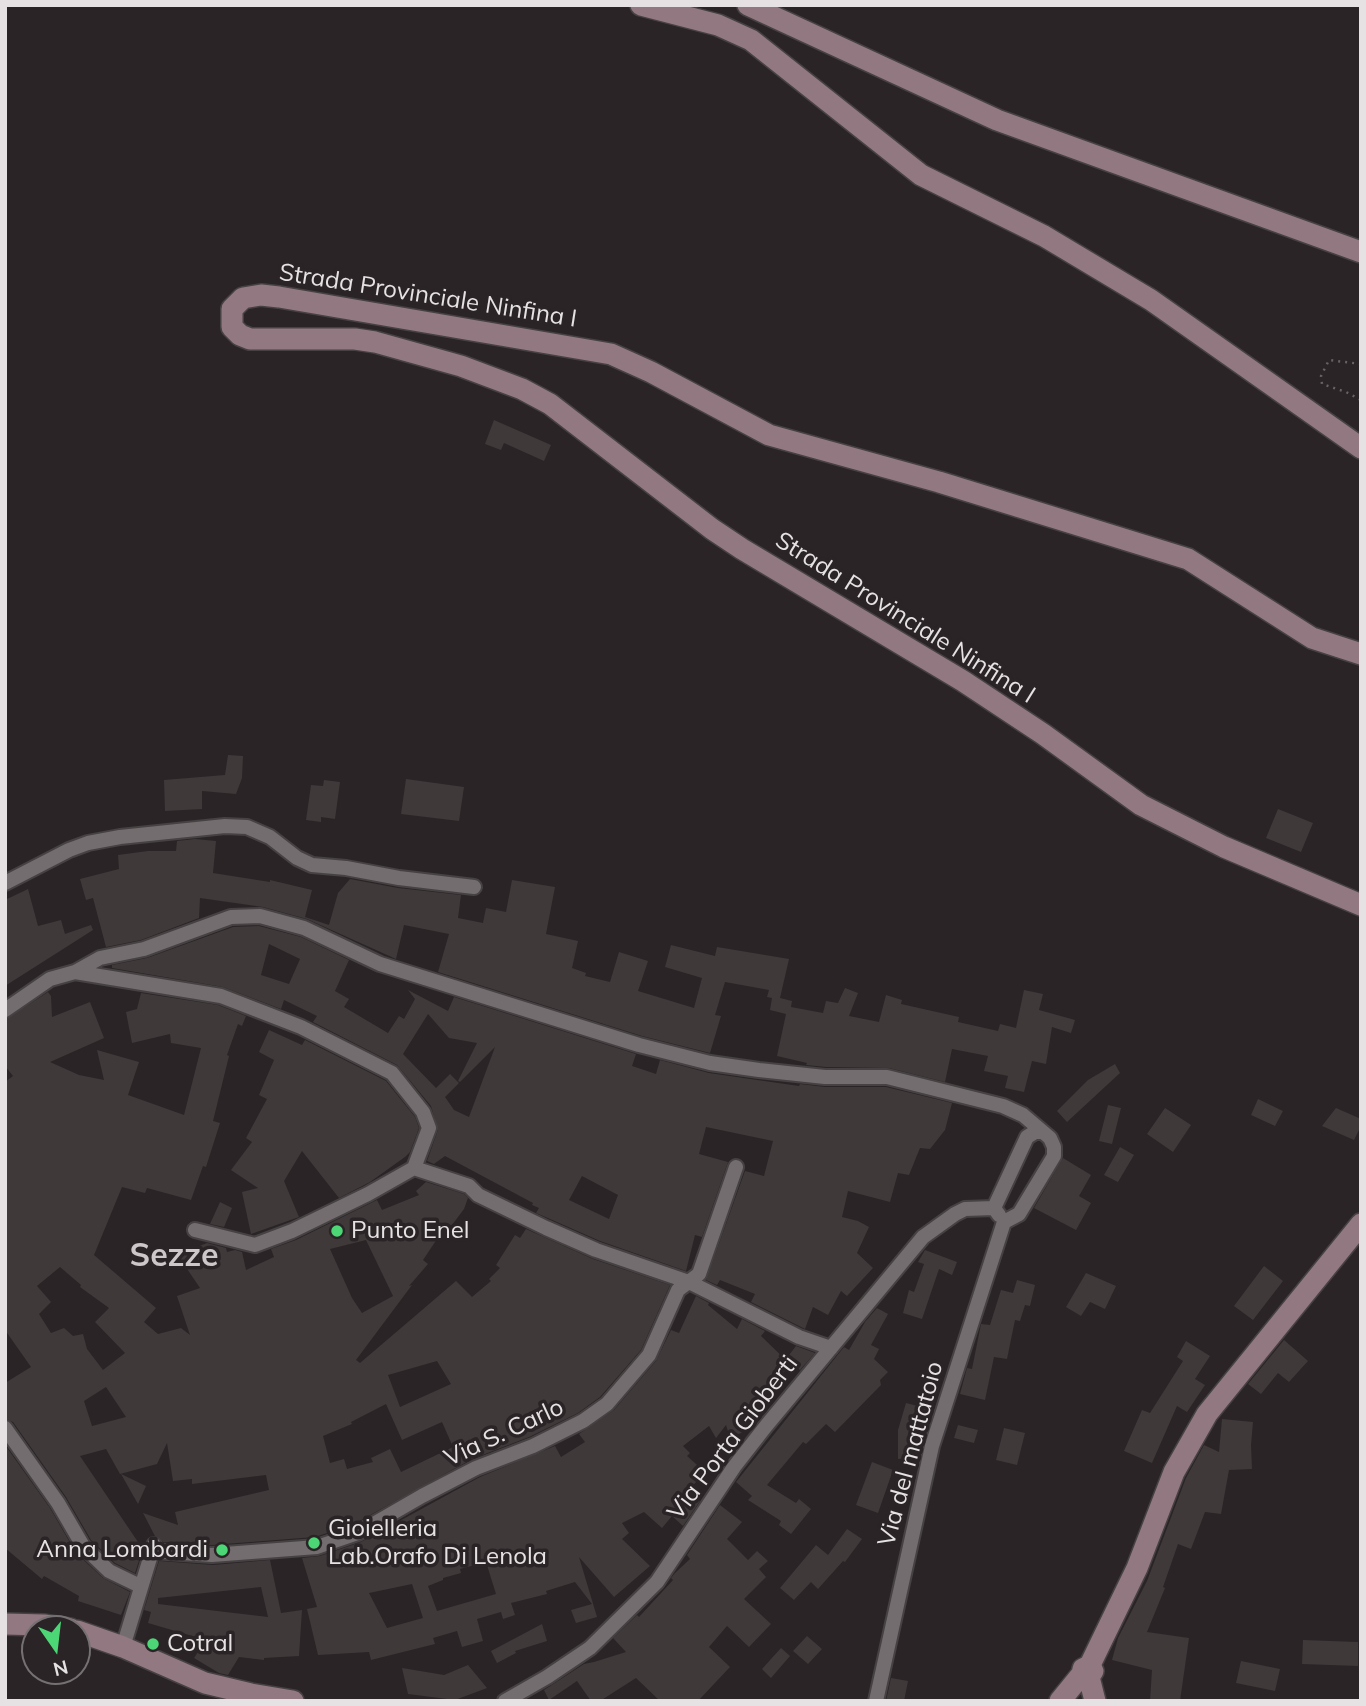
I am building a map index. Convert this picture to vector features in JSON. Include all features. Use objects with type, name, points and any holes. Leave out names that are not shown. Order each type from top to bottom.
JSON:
[{"type":"street","points":[[640,5],[718,25],[751,40],[921,175],[1044,236],[1152,300],[1361,448]]},
{"type":"street","points":[[748,5],[997,120],[1361,252]]},
{"type":"street","name":"Strada Provinciale Ninfina I","points":[[1361,654],[1312,638],[1188,559],[939,482],[768,435],[651,372],[611,354],[261,295],[243,298],[232,309],[232,327],[240,335],[250,339],[375,342],[461,366],[522,389],[550,404],[722,535],[963,681],[1043,734],[1141,805],[1224,847],[1361,905]]},
{"type":"street","points":[[5,883],[69,850],[88,844],[120,836],[225,826],[247,827],[258,831],[312,865],[474,887]]},
{"type":"street","points":[[5,1010],[50,979],[75,972],[100,958],[144,949],[231,918],[260,916],[303,928],[380,964],[639,1045],[710,1063],[759,1070],[825,1077],[887,1077],[1003,1106],[1023,1115],[1051,1138],[1054,1147],[1054,1156],[1019,1214],[1004,1222],[994,1208],[1027,1137],[1035,1132],[1042,1132]]},
{"type":"street","points":[[75,972],[221,996],[301,1027],[392,1073],[423,1112],[429,1128],[414,1168],[324,1215],[255,1245],[195,1230]]},
{"type":"street","name":"Via S. Carlo","points":[[140,1586],[153,1547],[212,1555],[317,1547],[358,1533],[476,1468],[533,1446],[583,1421],[607,1404],[649,1355],[678,1290],[699,1274],[736,1167]]},
{"type":"street","points":[[414,1168],[468,1186],[478,1195],[596,1250],[689,1282],[799,1337],[831,1348]]},
{"type":"street","name":"Via Porta Gioberti","points":[[505,1701],[590,1648],[657,1582],[734,1467],[923,1237],[955,1213],[973,1208],[994,1208]]},
{"type":"street","name":"Via del mattatoio","points":[[876,1701],[932,1446],[1004,1222]]},
{"type":"street","points":[[1059,1701],[1087,1673],[1137,1568],[1174,1472],[1207,1414],[1361,1224]]},
{"type":"street","points":[[5,1428],[58,1503],[83,1546],[109,1571],[140,1586],[123,1647]]},
{"type":"street","points":[[91,1636],[205,1682],[293,1701]]},
{"type":"street","points":[[1087,1673],[1095,1701]]},
{"type":"path","points":[[1361,364],[1329,360],[1321,376],[1322,384],[1361,400]]},
{"type":"building","points":[[494,420],[551,445],[544,461],[504,443],[501,450],[485,444]]},
{"type":"building","points":[[228,755],[243,756],[242,778],[236,794],[202,791],[202,809],[165,811],[164,780],[225,775]]},
{"type":"building","points":[[406,779],[464,787],[459,821],[401,814]]},
{"type":"building","points":[[324,780],[340,782],[335,819],[321,817],[321,822],[306,820],[311,785],[323,786]]},
{"type":"building","points":[[1278,809],[1313,823],[1301,852],[1266,838]]},
{"type":"building","points":[[177,841],[216,841],[213,873],[270,880],[312,890],[305,917],[329,925],[338,893],[350,879],[461,895],[458,918],[483,923],[486,908],[506,912],[512,880],[555,887],[546,934],[578,941],[572,968],[586,973],[585,976],[610,982],[619,952],[648,961],[638,991],[694,1008],[702,978],[665,967],[671,945],[715,956],[717,947],[789,959],[780,998],[792,1001],[791,1007],[823,1013],[826,1001],[838,1003],[845,988],[858,993],[849,1016],[879,1022],[886,995],[902,1000],[901,1004],[959,1017],[958,1022],[998,1031],[1000,1024],[1016,1028],[1024,990],[1043,994],[1039,1010],[1075,1020],[1071,1033],[1052,1027],[1046,1064],[1032,1061],[1024,1092],[1005,1088],[1008,1076],[984,1071],[988,1056],[952,1049],[945,1082],[889,1068],[806,1065],[807,1063],[777,1056],[786,1014],[770,1010],[772,998],[767,997],[769,990],[725,982],[715,1015],[721,1016],[710,1053],[642,1036],[438,972],[449,934],[404,925],[396,959],[307,919],[263,907],[200,898],[199,918],[141,940],[106,947],[93,898],[86,900],[80,879],[119,869],[118,855],[176,851]]},
{"type":"building","points":[[28,889],[38,926],[61,920],[65,934],[91,925],[93,930],[5,986],[5,900]]},
{"type":"building","points":[[259,926],[301,937],[349,960],[335,991],[349,999],[344,1007],[388,1033],[399,1016],[404,1019],[415,999],[408,990],[448,1011],[454,997],[636,1054],[632,1066],[656,1074],[660,1060],[709,1073],[799,1086],[886,1087],[952,1103],[945,1130],[930,1149],[920,1148],[909,1175],[898,1173],[890,1202],[848,1191],[842,1217],[869,1227],[857,1253],[873,1268],[847,1296],[841,1291],[828,1315],[813,1307],[805,1329],[751,1302],[755,1294],[720,1280],[717,1285],[706,1280],[745,1171],[764,1176],[773,1141],[706,1127],[699,1154],[728,1162],[702,1237],[695,1235],[686,1271],[600,1241],[536,1213],[539,1208],[532,1205],[533,1203],[445,1156],[434,1164],[427,1161],[438,1130],[431,1106],[397,1065],[313,1022],[317,1016],[284,1000],[281,1009],[223,987],[112,968],[112,965],[147,958],[233,927]],"holes":[[[269,944],[300,959],[289,984],[261,975]],[[428,1014],[449,1038],[477,1043],[458,1081],[460,1082],[495,1047],[469,1117],[454,1110],[445,1097],[459,1083],[450,1074],[436,1088],[403,1054]],[[582,1176],[618,1195],[609,1219],[569,1200]]]},
{"type":"building","points":[[48,992],[51,996],[52,1017],[90,1002],[104,1038],[50,1062],[79,1075],[104,1080],[97,1050],[139,1062],[128,1095],[184,1115],[201,1048],[171,1043],[170,1034],[132,1043],[126,1012],[137,1009],[141,993],[218,1005],[246,1016],[242,1026],[238,1024],[227,1055],[229,1056],[213,1121],[220,1123],[206,1167],[203,1166],[191,1200],[147,1188],[145,1193],[122,1187],[94,1255],[156,1308],[144,1322],[158,1334],[181,1328],[190,1335],[177,1296],[200,1288],[179,1257],[189,1250],[207,1243],[226,1248],[227,1252],[242,1252],[246,1270],[274,1257],[271,1249],[296,1240],[377,1200],[382,1210],[419,1195],[416,1191],[426,1182],[464,1194],[468,1198],[464,1209],[440,1241],[437,1239],[423,1260],[428,1264],[356,1360],[360,1363],[456,1281],[472,1297],[491,1281],[489,1279],[500,1268],[496,1265],[515,1235],[520,1238],[526,1229],[593,1259],[670,1285],[641,1350],[600,1397],[578,1413],[529,1437],[472,1459],[354,1524],[315,1537],[212,1545],[163,1542],[155,1536],[143,1513],[178,1525],[175,1512],[269,1490],[266,1475],[192,1484],[192,1479],[173,1481],[167,1443],[157,1464],[120,1474],[106,1449],[80,1456],[140,1545],[145,1542],[135,1573],[115,1563],[91,1540],[66,1497],[13,1422],[5,1419],[5,1383],[31,1367],[5,1330],[5,1082],[13,1076],[5,1066],[5,1020]],"holes":[[[366,1240],[393,1296],[362,1313],[352,1298],[330,1249]],[[60,1267],[81,1285],[80,1287],[109,1308],[95,1322],[125,1353],[103,1370],[87,1349],[83,1334],[73,1336],[64,1328],[51,1333],[39,1314],[51,1302],[37,1286]],[[437,1361],[451,1384],[400,1407],[388,1375]],[[106,1387],[126,1417],[92,1426],[84,1401]],[[386,1404],[402,1440],[442,1422],[453,1447],[401,1472],[390,1449],[371,1458],[373,1462],[347,1469],[344,1459],[330,1463],[323,1436],[352,1424],[351,1422]]]},
{"type":"building","points":[[269,1030],[302,1045],[305,1040],[386,1081],[415,1117],[419,1128],[410,1152],[405,1157],[370,1182],[339,1198],[302,1151],[284,1181],[299,1217],[251,1234],[242,1192],[258,1188],[231,1170],[252,1142],[246,1138],[267,1099],[259,1095],[274,1060],[259,1052]]},
{"type":"building","points":[[1115,1064],[1120,1073],[1067,1122],[1057,1111],[1088,1080]]},
{"type":"building","points":[[1258,1099],[1283,1111],[1275,1126],[1251,1115]]},
{"type":"building","points":[[1108,1105],[1121,1108],[1112,1144],[1099,1141]]},
{"type":"building","points":[[1165,1108],[1191,1125],[1173,1152],[1147,1134]]},
{"type":"building","points":[[1336,1108],[1361,1119],[1361,1126],[1354,1140],[1322,1126]]},
{"type":"building","points":[[1120,1147],[1134,1155],[1118,1182],[1104,1175]]},
{"type":"building","points":[[1063,1158],[1091,1175],[1079,1196],[1091,1203],[1076,1230],[1034,1208]]},
{"type":"building","points":[[220,1202],[232,1208],[224,1227],[210,1224]]},
{"type":"building","points":[[925,1250],[957,1262],[952,1275],[939,1269],[922,1319],[903,1313],[909,1290],[914,1292],[924,1264],[918,1262]]},
{"type":"building","points":[[1264,1266],[1283,1281],[1253,1320],[1234,1306]]},
{"type":"building","points":[[1086,1273],[1116,1286],[1105,1309],[1090,1302],[1081,1316],[1066,1307]]},
{"type":"building","points":[[1017,1280],[1035,1285],[1030,1306],[1025,1305],[1020,1321],[1015,1320],[1007,1359],[994,1357],[985,1400],[960,1394],[967,1368],[972,1369],[981,1324],[990,1325],[1001,1290],[1013,1293]]},
{"type":"building","points":[[696,1296],[709,1303],[708,1305],[737,1329],[742,1319],[765,1331],[761,1336],[791,1365],[754,1403],[759,1412],[750,1416],[747,1427],[741,1433],[730,1438],[726,1425],[716,1438],[709,1426],[683,1446],[690,1453],[687,1456],[705,1472],[688,1491],[700,1501],[683,1526],[672,1516],[662,1528],[644,1512],[622,1523],[629,1533],[622,1539],[650,1566],[614,1597],[579,1557],[597,1617],[576,1623],[571,1610],[592,1604],[575,1582],[546,1591],[547,1594],[511,1603],[515,1615],[503,1619],[501,1612],[477,1619],[483,1641],[462,1647],[457,1631],[433,1638],[435,1644],[371,1660],[369,1652],[318,1655],[307,1609],[317,1607],[302,1558],[320,1556],[361,1542],[480,1477],[555,1446],[561,1457],[585,1442],[579,1434],[614,1410],[656,1361],[671,1330],[679,1333]],"holes":[[[486,1562],[496,1594],[437,1611],[428,1586],[461,1573],[460,1569]],[[412,1584],[423,1618],[387,1628],[369,1593]]]},
{"type":"building","points":[[877,1308],[888,1314],[871,1345],[879,1349],[874,1359],[888,1372],[880,1380],[881,1385],[835,1432],[826,1424],[806,1444],[803,1442],[767,1485],[796,1503],[799,1499],[811,1509],[791,1534],[779,1525],[781,1521],[748,1500],[752,1496],[736,1482],[844,1347],[849,1350],[865,1322]]},
{"type":"building","points":[[1284,1340],[1308,1361],[1289,1382],[1278,1373],[1261,1394],[1248,1384]]},
{"type":"building","points":[[1186,1341],[1210,1356],[1195,1379],[1205,1385],[1187,1412],[1177,1406],[1152,1463],[1124,1451],[1142,1410],[1150,1413],[1183,1361],[1177,1357]]},
{"type":"building","points":[[796,1346],[815,1353],[800,1370],[786,1359]]},
{"type":"building","points":[[906,1403],[933,1410],[920,1457],[898,1459],[898,1430]]},
{"type":"building","points":[[1222,1419],[1253,1422],[1252,1469],[1229,1470],[1221,1514],[1205,1512],[1191,1549],[1178,1544],[1163,1587],[1165,1588],[1147,1632],[1189,1638],[1180,1701],[1150,1701],[1152,1670],[1112,1660],[1118,1638],[1147,1581],[1186,1478],[1204,1445],[1219,1452]]},
{"type":"building","points":[[958,1425],[978,1430],[974,1443],[954,1438]]},
{"type":"building","points":[[1004,1428],[1025,1433],[1017,1465],[996,1460]]},
{"type":"building","points":[[5,1445],[50,1508],[76,1553],[103,1578],[130,1592],[121,1615],[78,1601],[79,1596],[44,1576],[42,1579],[5,1548]]},
{"type":"building","points":[[872,1462],[893,1470],[878,1513],[856,1505]]},
{"type":"building","points":[[121,1474],[146,1486],[138,1504]]},
{"type":"building","points":[[720,1505],[742,1522],[727,1539],[748,1560],[757,1551],[768,1561],[759,1569],[766,1577],[744,1599],[771,1624],[749,1647],[727,1626],[709,1647],[730,1667],[698,1701],[660,1701],[636,1678],[600,1701],[591,1701],[577,1681],[549,1700],[544,1690],[584,1664],[626,1652],[613,1638],[637,1615],[639,1617],[690,1559],[687,1555]]},
{"type":"building","points":[[847,1529],[862,1539],[845,1562],[843,1561],[818,1589],[811,1582],[794,1600],[780,1588],[816,1545],[828,1555]]},
{"type":"building","points":[[270,1560],[281,1613],[302,1610],[299,1656],[264,1660],[239,1657],[228,1675],[219,1673],[194,1658],[206,1640],[148,1623],[151,1612],[144,1610],[159,1561],[213,1565]],"holes":[[[261,1587],[268,1617],[158,1604],[158,1598]]]},
{"type":"building","points":[[542,1624],[547,1641],[515,1651],[516,1653],[497,1663],[491,1651]]},
{"type":"building","points":[[807,1636],[822,1649],[808,1664],[793,1651]]},
{"type":"building","points":[[1303,1640],[1358,1642],[1358,1666],[1302,1664]]},
{"type":"building","points":[[781,1648],[790,1656],[771,1678],[762,1669]]},
{"type":"building","points":[[1241,1661],[1280,1669],[1275,1691],[1236,1683]]},
{"type":"building","points":[[468,1665],[487,1688],[455,1700],[408,1694],[402,1668],[444,1675]]},
{"type":"building","points":[[891,1678],[908,1681],[904,1701],[886,1701]]},
{"type":"place","name":"Punto Enel","points":[[337,1231]]},
{"type":"place","name":"Gioielleria Lab.Orafo Di Lenola","points":[[314,1543]]},
{"type":"place","name":"Anna Lombardi","points":[[222,1550]]},
{"type":"place","name":"Cotral","points":[[153,1644]]},
{"type":"district","name":"Sezze","points":[[174,1256]]}]
